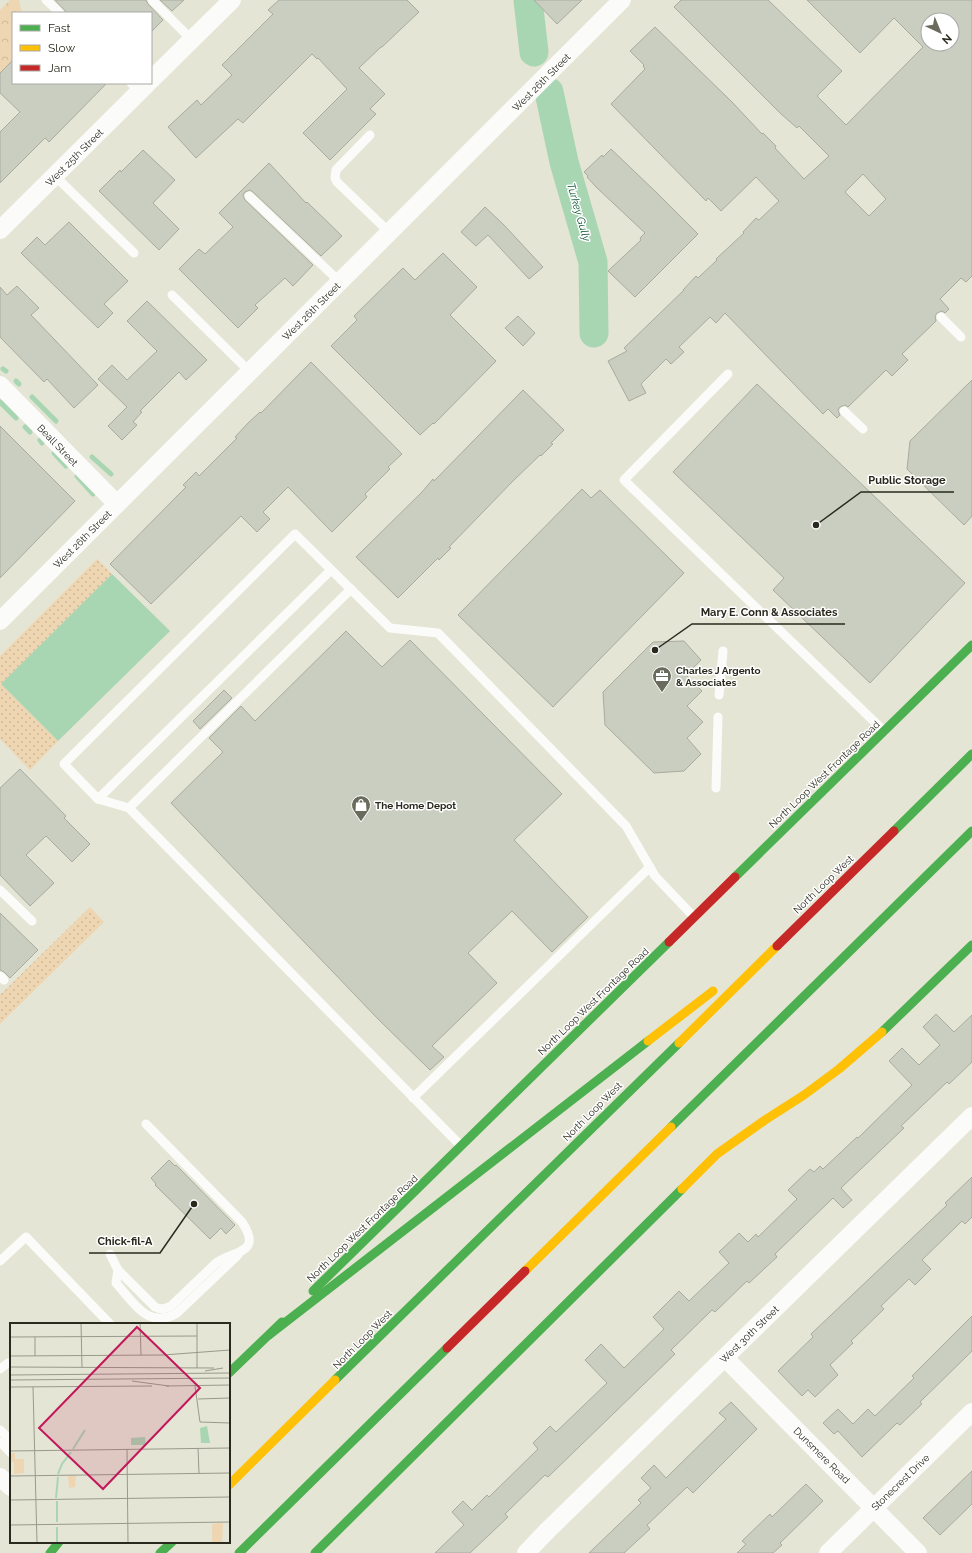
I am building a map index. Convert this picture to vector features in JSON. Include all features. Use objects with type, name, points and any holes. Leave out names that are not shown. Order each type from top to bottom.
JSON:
[{"type":"main road","name":"North Loop West Frontage Road","points":[[230,1372],[972,645]]},
{"type":"main road","name":"North Loop West","points":[[230,1484],[972,754]]},
{"type":"main road","points":[[239,1553],[972,830]]},
{"type":"main road","points":[[736,973],[793,929]]},
{"type":"main road","points":[[315,1553],[717,1154],[839,1070],[879,1035],[972,945]]},
{"type":"main road","points":[[269,1335],[717,987]]},
{"type":"main road","points":[[50,1553],[59,1543]]},
{"type":"main road","points":[[160,1553],[171,1543]]},
{"type":"street","name":"West 25th Street","points":[[152,76],[192,40],[232,0]]},
{"type":"street","name":"West 26th Street","points":[[1,618],[250,372],[622,0]]},
{"type":"street","name":"West 25th Street","points":[[0,230],[55,176],[142,85]]},
{"type":"street","name":"Beall Street","points":[[0,385],[117,504]]},
{"type":"street","name":"West 30th Street","points":[[526,1553],[972,1116]]},
{"type":"street","name":"Dunsmere Road","points":[[725,1358],[918,1553]]},
{"type":"street","name":"Stonecrest Drive","points":[[828,1553],[972,1412]]},
{"type":"street","points":[[0,1477],[10,1486]]},
{"type":"lane","points":[[46,0],[59,12]]},
{"type":"lane","points":[[152,0],[192,40]]},
{"type":"lane","points":[[370,135],[336,170],[335,178],[337,182],[390,232]]},
{"type":"lane","points":[[55,176],[134,253]]},
{"type":"lane","points":[[249,196],[340,282]]},
{"type":"lane","points":[[172,295],[250,372]]},
{"type":"lane","points":[[941,317],[961,337]]},
{"type":"lane","points":[[728,374],[624,480],[884,731]]},
{"type":"lane","points":[[844,411],[863,429]]},
{"type":"lane","points":[[461,1146],[129,808],[98,799],[64,764],[295,534],[390,628],[438,633],[626,826],[655,876],[694,917]]},
{"type":"lane","points":[[98,799],[331,570]]},
{"type":"lane","points":[[129,808],[351,589]]},
{"type":"lane","points":[[719,695],[723,651]]},
{"type":"lane","points":[[716,788],[718,717]]},
{"type":"lane","points":[[413,1098],[650,867]]},
{"type":"lane","points":[[0,890],[32,921]]},
{"type":"lane","points":[[110,1254],[118,1270],[155,1307],[159,1309],[170,1306],[221,1259],[240,1253],[248,1246],[249,1239],[247,1230],[242,1222],[146,1124]]},
{"type":"lane","points":[[0,1261],[26,1237],[109,1323]]},
{"type":"lane","points":[[0,1369],[10,1363]]},
{"type":"lane","points":[[0,1430],[10,1440]]},
{"type":"lane","points":[[0,1442],[10,1452]]},
{"type":"green space","points":[[10,0],[19,0],[22,12],[12,12],[12,61],[0,73],[0,10]]},
{"type":"green space","points":[[97,559],[112,574],[1,684],[58,741],[30,770],[0,739],[0,656]]},
{"type":"green space","points":[[90,907],[104,922],[0,1024],[0,995]]},
{"type":"shaded area","points":[[112,574],[170,631],[58,741],[1,684]]},
{"type":"building","points":[[55,0],[146,0],[163,20],[152,31],[152,12],[66,12]]},
{"type":"building","points":[[160,0],[184,0],[172,11]]},
{"type":"building","points":[[279,0],[407,0],[419,12],[359,68],[385,94],[370,109],[376,114],[330,160],[303,133],[347,89],[318,58],[317,59],[312,54],[243,123],[238,119],[196,158],[168,127],[197,100],[201,105],[232,75],[222,65],[273,14],[268,10]]},
{"type":"building","points":[[534,0],[582,0],[557,24]]},
{"type":"building","points":[[681,0],[768,0],[842,71],[817,96],[846,125],[920,50],[920,52],[960,52],[960,12],[920,12],[920,44],[894,18],[860,53],[807,0],[972,0],[972,276],[966,282],[961,278],[940,299],[949,309],[945,313],[942,311],[937,313],[935,316],[936,321],[902,354],[908,360],[892,376],[886,370],[848,407],[845,405],[840,407],[838,410],[840,415],[837,418],[828,409],[823,414],[725,313],[716,323],[710,317],[679,347],[684,352],[671,364],[666,359],[641,384],[646,393],[629,401],[608,361],[627,351],[624,348],[684,290],[696,276],[698,278],[744,233],[743,232],[756,218],[759,220],[779,201],[756,177],[721,211],[708,198],[706,201],[611,104],[645,69],[643,66],[644,65],[630,51],[655,27],[732,102],[762,134],[763,133],[776,146],[775,148],[804,179],[829,156],[799,126],[797,128],[780,113],[674,7]],"holes":[[[863,174],[886,199],[869,216],[845,192]]]},
{"type":"building","points":[[12,61],[12,84],[106,84],[49,142],[45,138],[0,183],[0,132],[20,112],[0,93],[0,73]]},
{"type":"building","points":[[611,149],[698,234],[635,297],[608,271],[641,240],[640,238],[645,233],[596,187],[584,172],[602,155],[603,157]]},
{"type":"building","points":[[143,150],[175,180],[153,203],[179,229],[159,250],[99,191]]},
{"type":"building","points":[[269,163],[306,203],[307,202],[342,236],[321,256],[253,192],[250,190],[245,192],[243,195],[245,200],[313,265],[293,286],[285,278],[255,305],[258,308],[238,328],[179,269],[199,249],[205,254],[233,227],[219,213]]},
{"type":"building","points":[[485,207],[543,267],[529,279],[488,235],[476,246],[461,232]]},
{"type":"building","points":[[69,222],[128,281],[104,304],[113,313],[98,328],[21,253],[37,237],[45,245]]},
{"type":"building","points":[[443,253],[477,287],[450,315],[496,361],[434,424],[433,423],[420,435],[331,346],[357,320],[354,316],[403,268],[415,280]]},
{"type":"building","points":[[17,286],[39,308],[31,315],[98,385],[74,408],[47,379],[44,382],[0,337],[0,287],[7,295]]},
{"type":"building","points":[[147,301],[207,360],[186,380],[179,372],[140,411],[142,412],[133,422],[137,425],[122,440],[108,426],[127,407],[98,379],[112,365],[127,380],[157,351],[127,321]]},
{"type":"building","points":[[518,316],[535,333],[523,346],[505,328]]},
{"type":"building","points":[[311,362],[402,454],[388,467],[390,469],[365,494],[367,497],[332,532],[288,487],[263,512],[270,519],[257,532],[241,516],[151,604],[110,564],[186,487],[183,485],[196,472],[199,476],[237,438],[235,437],[248,423],[260,412],[261,413]]},
{"type":"building","points":[[972,380],[972,516],[964,525],[907,469],[910,441]]},
{"type":"building","points":[[757,384],[965,583],[870,683],[773,590],[784,578],[673,472]]},
{"type":"building","points":[[523,390],[564,430],[551,443],[553,444],[513,481],[449,547],[451,548],[439,560],[438,558],[398,598],[356,557],[422,492],[433,479],[434,481]]},
{"type":"building","points":[[0,426],[75,501],[0,578]]},
{"type":"building","points":[[582,489],[591,498],[600,490],[684,573],[553,707],[458,615]]},
{"type":"building","name":"The Home Depot","points":[[346,631],[382,667],[410,640],[562,794],[514,840],[588,917],[552,952],[512,911],[468,953],[497,983],[432,1046],[444,1057],[430,1070],[378,1019],[171,803],[223,752],[209,738],[241,706],[255,721]]},
{"type":"building","points":[[684,641],[701,660],[686,675],[702,691],[687,706],[703,722],[687,738],[701,754],[684,771],[654,773],[605,725],[603,692],[653,642]]},
{"type":"building","points":[[224,690],[232,698],[200,729],[193,721]]},
{"type":"building","points":[[20,769],[66,816],[64,818],[90,844],[72,862],[46,836],[26,855],[54,883],[30,906],[0,875],[0,788]]},
{"type":"building","points":[[0,913],[38,950],[10,978],[0,970]]},
{"type":"building","points":[[936,1014],[954,1032],[972,1015],[972,1062],[949,1084],[947,1082],[901,1126],[904,1128],[841,1188],[852,1200],[843,1208],[833,1198],[775,1254],[777,1257],[749,1283],[747,1281],[715,1312],[712,1310],[671,1350],[675,1354],[548,1477],[545,1475],[505,1514],[508,1517],[470,1553],[435,1553],[464,1525],[452,1512],[463,1501],[472,1510],[487,1495],[489,1497],[538,1449],[533,1443],[550,1426],[556,1432],[607,1383],[585,1360],[601,1344],[624,1368],[664,1329],[653,1317],[679,1291],[689,1301],[729,1263],[719,1252],[739,1233],[748,1242],[756,1234],[758,1237],[797,1199],[788,1190],[810,1169],[814,1172],[820,1166],[823,1169],[857,1137],[858,1138],[912,1085],[889,1061],[902,1048],[919,1065],[940,1045],[923,1027]]},
{"type":"building","points":[[169,1160],[175,1166],[176,1165],[235,1225],[226,1234],[221,1228],[210,1239],[155,1185],[156,1184],[151,1178]]},
{"type":"building","points":[[972,1177],[972,1217],[965,1224],[962,1221],[922,1260],[931,1269],[915,1285],[909,1279],[881,1306],[884,1309],[851,1341],[853,1343],[830,1365],[838,1375],[815,1397],[808,1390],[802,1396],[778,1371],[813,1337],[811,1334],[947,1205],[945,1203]]},
{"type":"building","points":[[972,1316],[972,1351],[920,1402],[922,1404],[900,1425],[897,1423],[862,1457],[838,1431],[834,1434],[823,1423],[838,1409],[853,1424],[868,1409],[875,1416],[914,1378],[912,1376]]},
{"type":"building","points":[[731,1402],[757,1429],[693,1493],[687,1487],[647,1525],[650,1529],[624,1553],[589,1553],[641,1503],[638,1500],[651,1488],[641,1478],[654,1465],[666,1478],[726,1419],[719,1413]]},
{"type":"building","points":[[972,1471],[972,1504],[940,1535],[923,1518]]},
{"type":"building","points":[[806,1484],[823,1501],[780,1543],[782,1545],[773,1553],[737,1553],[746,1544],[742,1541],[770,1514],[772,1517]]},
{"type":"waterway","name":"Turkey Gully","points":[[528,0],[534,52]]},
{"type":"waterway","name":"Turkey Gully","points":[[549,92],[564,162],[593,262],[594,333]]},
{"type":"waterway","points":[[16,381],[19,384]]},
{"type":"waterway","points":[[32,397],[56,421]]},
{"type":"waterway","points":[[0,402],[16,418]]},
{"type":"waterway","points":[[25,427],[30,432]]},
{"type":"waterway","points":[[54,453],[66,466]]},
{"type":"waterway","points":[[92,457],[111,474]]},
{"type":"waterway","points":[[77,476],[93,494]]},
{"type":"traffic: fast","points":[[735,877],[972,645]]},
{"type":"traffic: fast","points":[[894,831],[972,754]]},
{"type":"traffic: fast","points":[[671,1127],[972,831]]},
{"type":"traffic: fast","points":[[313,1291],[669,942]]},
{"type":"traffic: fast","points":[[882,1032],[972,945]]},
{"type":"traffic: fast","points":[[269,1335],[648,1041]]},
{"type":"traffic: fast","points":[[335,1380],[679,1043]]},
{"type":"traffic: fast","points":[[315,1553],[682,1189]]},
{"type":"traffic: fast","points":[[230,1372],[282,1322]]},
{"type":"traffic: fast","points":[[239,1553],[447,1348]]},
{"type":"traffic: fast","points":[[50,1553],[58,1543]]},
{"type":"traffic: fast","points":[[160,1553],[171,1543]]},
{"type":"traffic: slow","points":[[679,1043],[777,946]]},
{"type":"traffic: slow","points":[[648,1041],[713,991]]},
{"type":"traffic: slow","points":[[682,1189],[717,1154],[804,1095],[839,1069],[882,1032]]},
{"type":"traffic: slow","points":[[525,1271],[671,1127]]},
{"type":"traffic: slow","points":[[230,1484],[335,1380]]},
{"type":"traffic: jam","points":[[777,946],[894,831]]},
{"type":"traffic: jam","points":[[669,942],[735,877]]},
{"type":"traffic: jam","points":[[447,1348],[525,1271]]},
{"type":"place","name":"Public Storage","points":[[816,525]]},
{"type":"place","name":"Mary E. Conn & Associates","points":[[655,650]]},
{"type":"place","name":"Charles J Argento & Associates","points":[[662,693]]},
{"type":"place","name":"The Home Depot","points":[[361,822]]},
{"type":"place","name":"Chick-fil-A","points":[[194,1204]]}]
